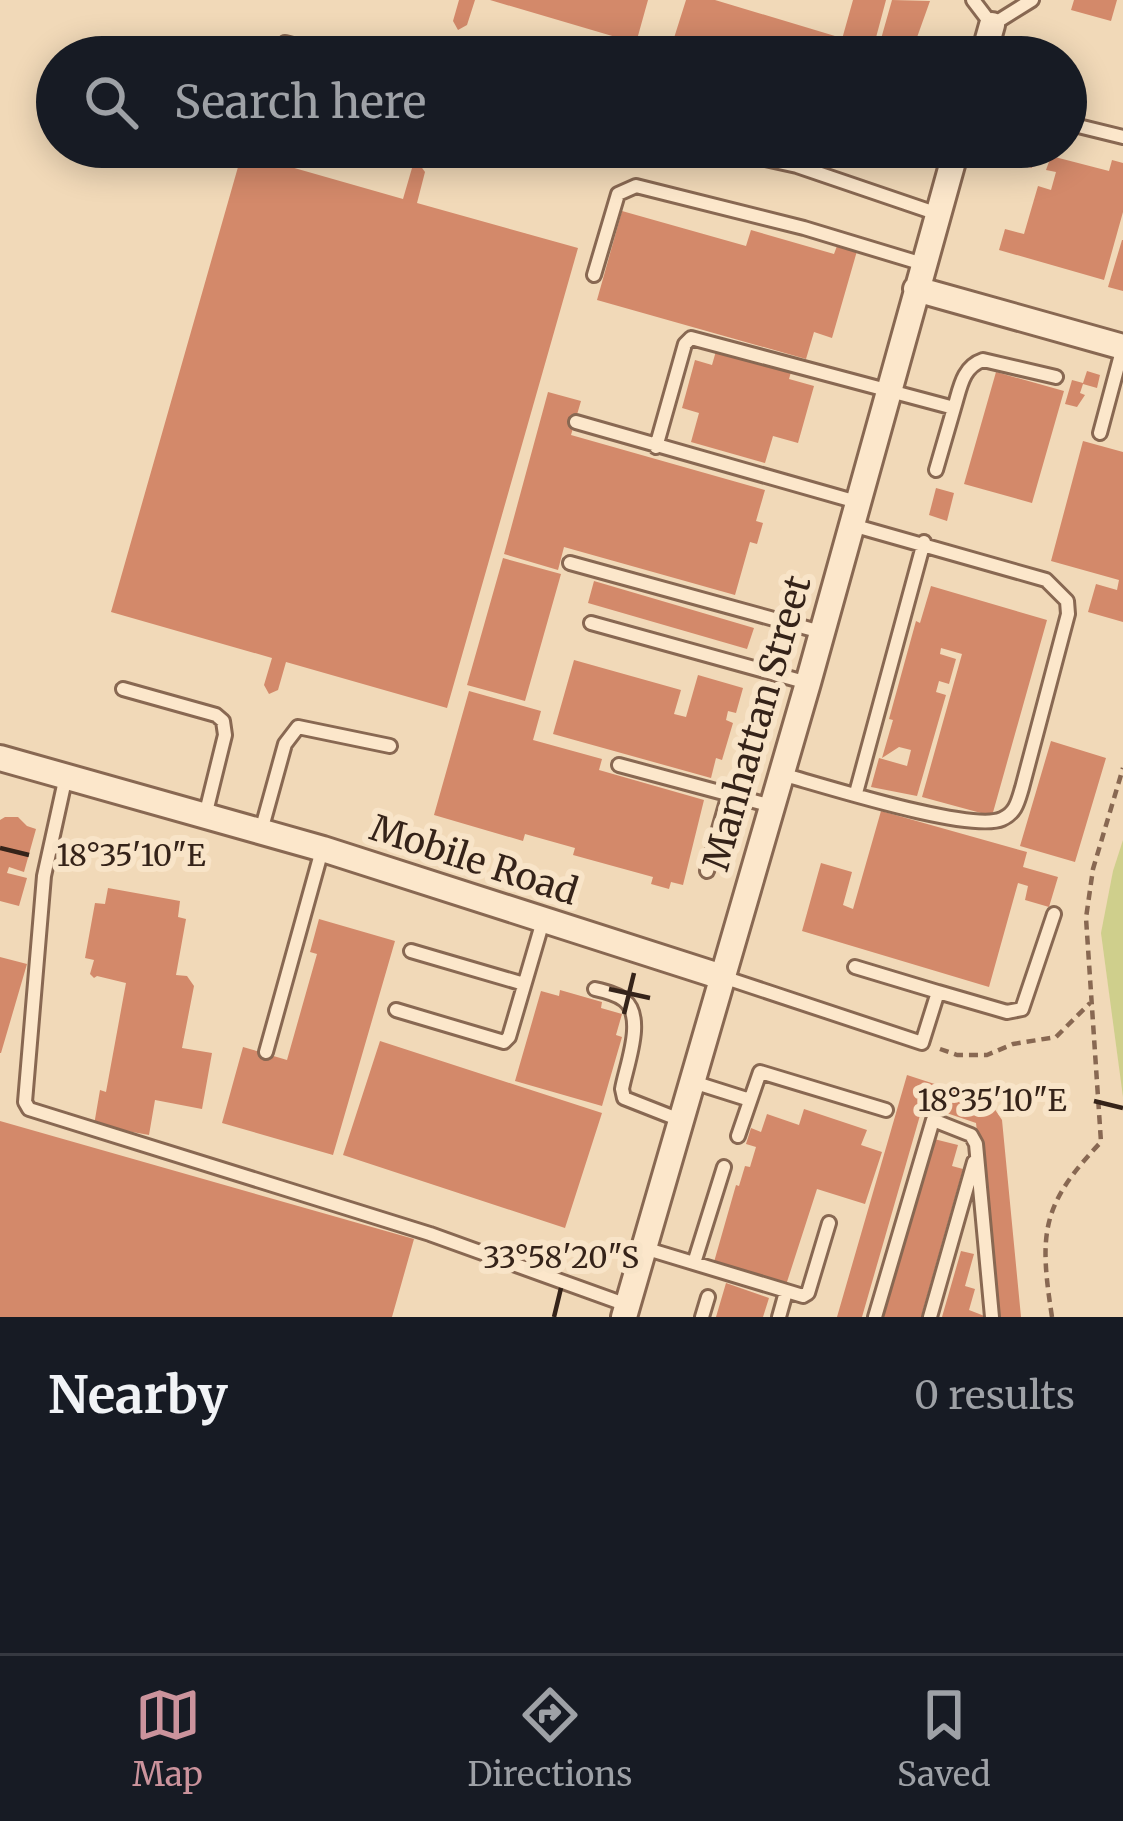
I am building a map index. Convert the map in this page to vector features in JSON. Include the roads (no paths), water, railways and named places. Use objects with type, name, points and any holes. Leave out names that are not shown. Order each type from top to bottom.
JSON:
[{"type":"street","points":[[989,36],[992,26]]},
{"type":"street","name":"Manhattan Street","points":[[625,1311],[808,683],[951,168]]},
{"type":"street","points":[[920,277],[1123,347]]},
{"type":"street","name":"Mobile Road","points":[[0,758],[323,849],[722,976]]},
{"type":"lane","points":[[973,0],[992,26],[1032,0]]},
{"type":"lane","points":[[1087,128],[1123,136]]},
{"type":"lane","points":[[803,168],[938,214]]},
{"type":"lane","points":[[594,275],[618,194],[636,186],[804,228],[920,277]]},
{"type":"lane","points":[[656,447],[685,344],[691,338],[954,408]]},
{"type":"lane","points":[[1100,433],[1123,347]]},
{"type":"lane","points":[[936,470],[963,378],[976,362],[1056,377]]},
{"type":"lane","points":[[576,422],[1046,580],[1067,601],[1068,614],[1015,811],[988,822],[967,822],[781,774]]},
{"type":"lane","points":[[856,793],[924,542]]},
{"type":"lane","points":[[570,562],[821,632]]},
{"type":"lane","points":[[591,623],[808,683]]},
{"type":"lane","points":[[123,689],[223,721],[225,735],[204,817]]},
{"type":"lane","points":[[260,832],[285,744],[298,727],[390,746]]},
{"type":"lane","points":[[619,765],[772,806]]},
{"type":"lane","points":[[66,776],[44,876],[29,1108],[430,1234],[625,1311]]},
{"type":"lane","points":[[707,871],[729,794]]},
{"type":"lane","points":[[266,1052],[323,849]]},
{"type":"lane","points":[[855,967],[1007,1012],[1022,1009],[1054,914]]},
{"type":"lane","points":[[395,1010],[504,1042],[544,920]]},
{"type":"lane","points":[[411,950],[524,984]]},
{"type":"lane","name":"Mobile Road","points":[[722,976],[922,1043],[938,992]]},
{"type":"lane","points":[[595,988],[622,998],[632,1011],[635,1023],[624,1098],[680,1120]]},
{"type":"lane","points":[[738,1136],[763,1072],[886,1110]]},
{"type":"lane","points":[[692,1082],[750,1100]]},
{"type":"lane","points":[[875,1317],[930,1124],[937,1120],[971,1135],[992,1317]]},
{"type":"lane","points":[[930,1317],[976,1154]]},
{"type":"lane","points":[[694,1263],[724,1167]]},
{"type":"lane","points":[[643,1248],[800,1296],[808,1293],[829,1223]]},
{"type":"lane","points":[[779,1317],[787,1292]]},
{"type":"lane","points":[[702,1317],[708,1297]]}]
